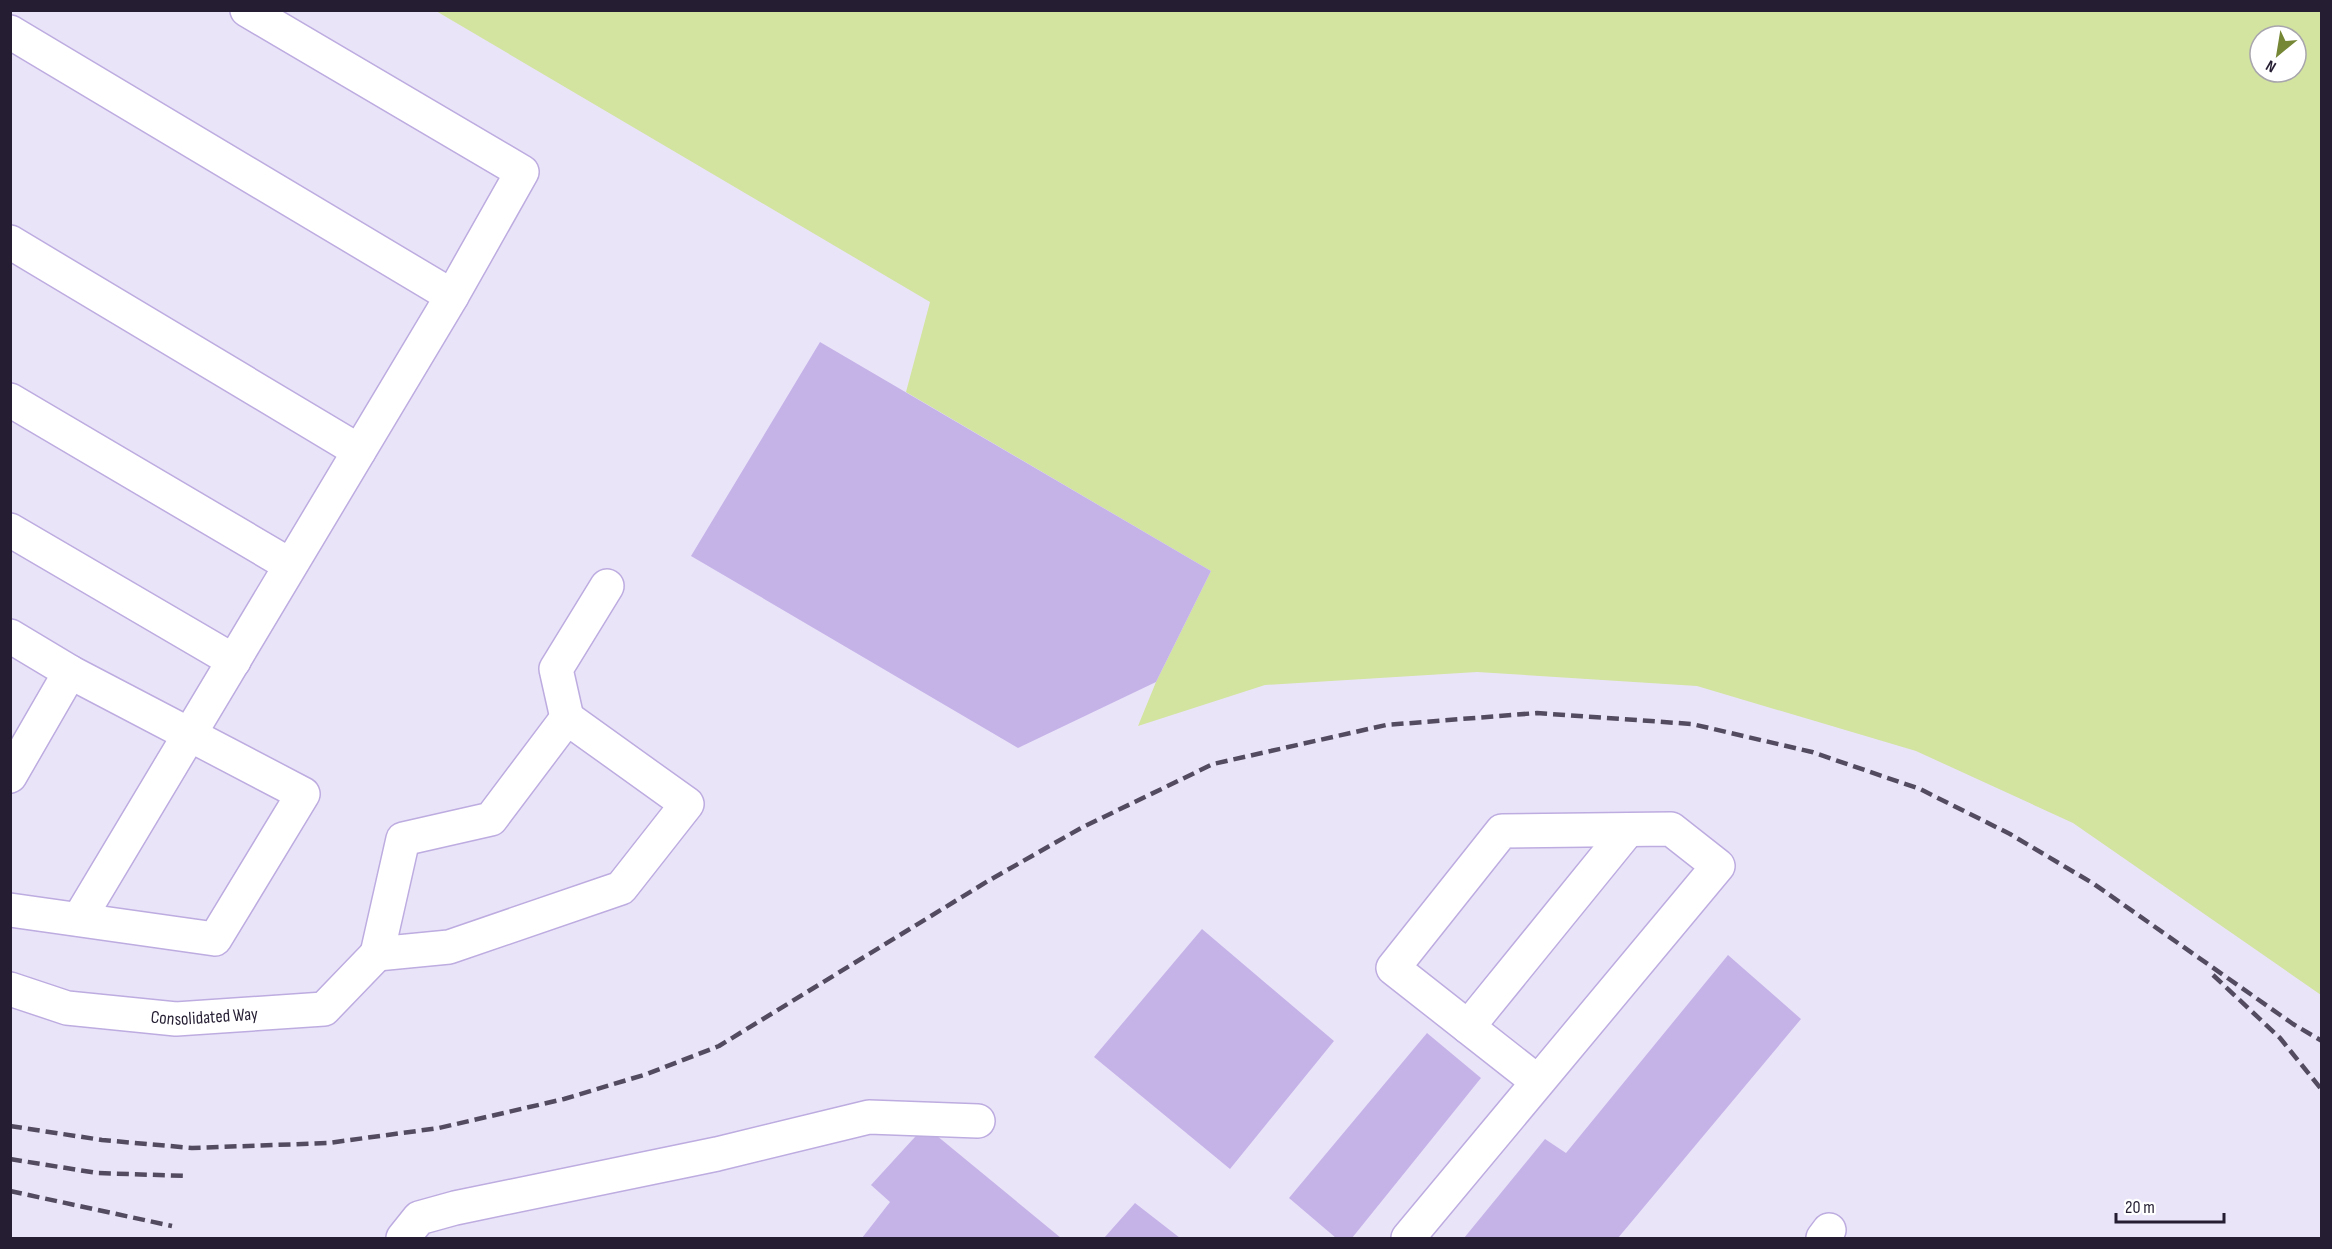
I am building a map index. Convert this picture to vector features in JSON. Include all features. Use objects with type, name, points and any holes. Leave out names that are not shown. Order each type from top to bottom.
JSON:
[{"type":"street","points":[[79,919],[452,296],[522,172],[247,10]]},
{"type":"street","points":[[10,32],[452,296]]},
{"type":"street","points":[[10,242],[359,451]]},
{"type":"street","points":[[10,400],[290,566]]},
{"type":"street","points":[[10,530],[234,661]]},
{"type":"street","points":[[567,718],[491,819],[403,839],[377,954],[449,947],[621,888],[687,804],[567,718],[556,669],[607,586]]},
{"type":"street","points":[[10,636],[70,672],[303,794],[215,939],[10,910]]},
{"type":"street","points":[[10,776],[70,672]]},
{"type":"street","points":[[1408,1239],[1718,866],[1671,829],[1502,831],[1394,968],[1538,1082]]},
{"type":"street","points":[[1468,1027],[1628,830]]},
{"type":"street","name":"Consolidated Way","points":[[10,989],[67,1008],[176,1018],[324,1009],[377,954]]},
{"type":"street","points":[[403,1239],[419,1218],[455,1208],[717,1154],[869,1117],[978,1121]]},
{"type":"green space","points":[[436,11],[2321,11],[2321,995],[2073,823],[1916,751],[1697,686],[1477,672],[1265,685],[1138,726],[1156,682],[1211,571],[906,392],[930,302]]},
{"type":"building","points":[[820,342],[1211,571],[1156,682],[1018,748],[691,556]]},
{"type":"building","points":[[1202,929],[1334,1041],[1230,1169],[1094,1057]]},
{"type":"building","points":[[1728,955],[1801,1019],[1618,1238],[1464,1238],[1545,1139],[1566,1153]]},
{"type":"building","points":[[1427,1033],[1481,1078],[1352,1238],[1336,1238],[1289,1198]]},
{"type":"building","points":[[925,1126],[1061,1238],[862,1238],[890,1202],[871,1185]]},
{"type":"building","points":[[1135,1203],[1180,1238],[1104,1238]]},
{"type":"railway","points":[[10,1126],[102,1140],[192,1148],[328,1143],[439,1128],[564,1099],[647,1074],[719,1046],[988,881],[1081,828],[1213,764],[1386,725],[1537,713],[1692,724],[1812,752],[1920,789],[2010,834],[2094,884],[2293,1024],[2322,1041]]},
{"type":"railway","points":[[2213,975],[2280,1038],[2322,1090]]},
{"type":"railway","points":[[10,1159],[97,1173],[188,1176]]},
{"type":"railway","points":[[10,1191],[172,1226]]}]
